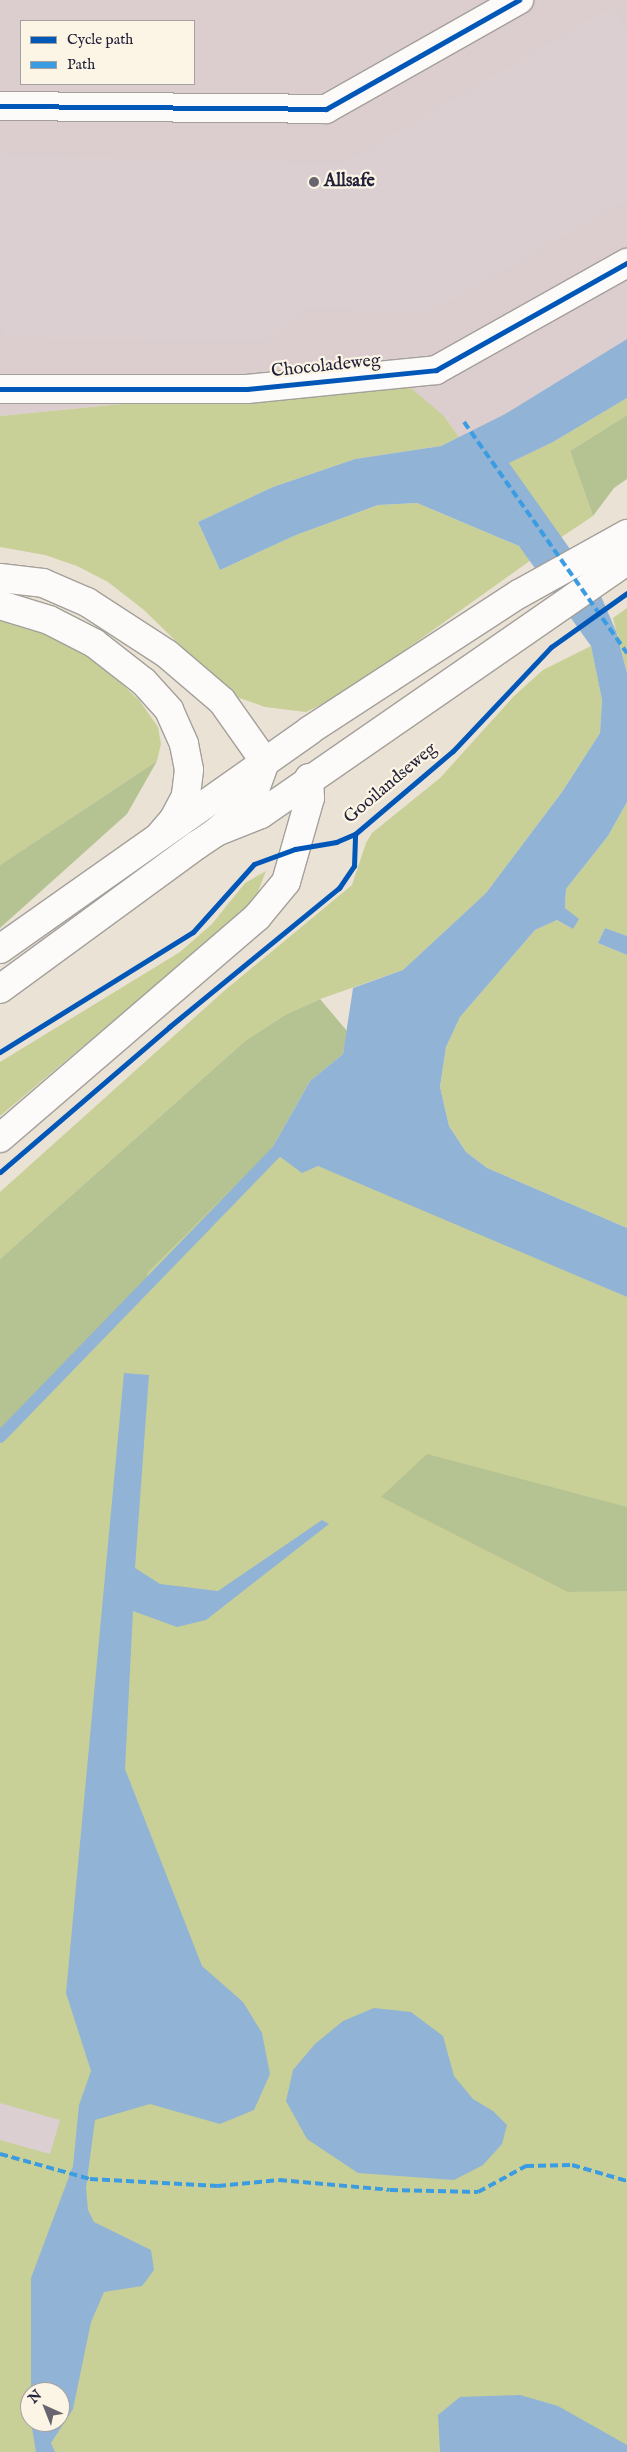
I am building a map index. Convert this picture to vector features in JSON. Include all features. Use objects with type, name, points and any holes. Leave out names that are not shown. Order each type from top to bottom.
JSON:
[{"type":"street","points":[[0,106],[326,109],[519,0]]},
{"type":"street","name":"Chocoladeweg","points":[[0,389],[248,388],[436,370],[627,263]]},
{"type":"street","points":[[0,949],[265,762],[520,594],[624,550]]},
{"type":"street","points":[[216,832],[262,814],[309,778],[539,620],[624,550]]},
{"type":"street","points":[[0,578],[43,584],[87,602],[167,654],[222,701],[265,762]]},
{"type":"street","points":[[0,605],[49,620],[94,643],[144,682],[169,710],[184,744],[189,770],[182,803],[174,819],[156,838]]},
{"type":"street","points":[[0,989],[238,814],[255,790],[265,762]]},
{"type":"street","points":[[0,1138],[257,918],[286,882],[310,798],[309,778]]},
{"type":"shaded area","points":[[0,0],[627,0],[627,339],[505,414],[459,437],[444,416],[334,383],[0,416]]},
{"type":"green space","points":[[334,383],[405,383],[444,416],[459,437],[441,446],[355,459],[273,487],[198,522],[220,570],[296,535],[378,505],[417,503],[519,546],[531,560],[345,693],[306,712],[265,707],[231,695],[144,610],[108,582],[77,566],[45,555],[0,547],[0,416]]},
{"type":"green space","points":[[627,398],[627,415],[570,451],[593,516],[560,538],[508,463],[553,442]]},
{"type":"green space","points":[[627,415],[627,479],[614,488],[593,516],[570,451]]},
{"type":"green space","points":[[627,608],[627,673],[613,618]]},
{"type":"green space","points":[[0,621],[57,638],[96,660],[139,700],[158,727],[161,744],[157,761],[0,865]]},
{"type":"green space","points":[[591,646],[602,700],[600,733],[562,792],[486,893],[403,970],[320,999],[285,1015],[245,1041],[0,1259],[0,1192],[224,991],[352,885],[366,843],[372,833],[440,778],[514,696],[543,670]]},
{"type":"green space","points":[[157,761],[127,814],[0,928],[0,865]]},
{"type":"green space","points":[[627,802],[627,936],[605,928],[598,943],[627,955],[627,1228],[487,1168],[466,1152],[449,1126],[440,1087],[446,1047],[460,1017],[535,930],[557,920],[573,929],[565,908],[566,889],[608,836]]},
{"type":"green space","points":[[266,871],[257,894],[237,917],[0,1116],[0,1062],[180,952],[212,924],[245,883]]},
{"type":"green space","points":[[320,999],[347,1031],[343,1054],[310,1081],[271,1150],[148,1272],[140,1300],[0,1432],[0,1259],[245,1041],[285,1015]]},
{"type":"green space","points":[[257,1144],[313,1168],[318,1166],[373,1187],[627,1297],[627,2452],[0,2452],[0,1403]]},
{"type":"green space","points":[[427,1454],[627,1507],[627,1591],[568,1592],[381,1497]]},
{"type":"water","points":[[627,339],[627,398],[553,442],[509,463],[597,587],[616,631],[627,673],[627,802],[608,836],[566,889],[565,908],[579,919],[573,929],[557,920],[535,930],[460,1017],[446,1047],[440,1087],[449,1126],[466,1152],[487,1168],[627,1228],[627,1297],[318,1166],[302,1173],[271,1150],[310,1081],[343,1054],[353,988],[403,970],[486,893],[562,792],[600,733],[602,700],[591,646],[519,546],[417,503],[378,505],[296,535],[220,570],[198,522],[273,487],[355,459],[441,446],[505,414]]},
{"type":"water","points":[[605,928],[627,936],[627,955],[598,943]]},
{"type":"water","points":[[124,1373],[149,1375],[135,1568],[160,1584],[218,1591],[322,1520],[329,1524],[206,1620],[177,1627],[133,1611],[125,1769],[202,1966],[243,2002],[262,2033],[270,2074],[254,2110],[220,2124],[150,2104],[95,2120],[86,2188],[88,2210],[94,2222],[151,2250],[154,2270],[142,2286],[104,2292],[91,2322],[73,2409],[70,2414],[70,2382],[31,2382],[31,2278],[73,2166],[79,2105],[91,2071],[66,1993]]},
{"type":"water","points":[[374,2008],[411,2012],[443,2036],[454,2076],[473,2099],[493,2111],[507,2125],[502,2144],[483,2165],[454,2180],[358,2173],[307,2139],[286,2101],[293,2070],[315,2044],[343,2021]]},
{"type":"water","points":[[520,2395],[558,2406],[627,2445],[627,2452],[440,2452],[438,2415],[460,2397]]},
{"type":"water","points":[[33,2432],[58,2432],[51,2443],[55,2452],[36,2452]]},
{"type":"building","name":"Allsafe","points":[[613,6],[627,34],[627,200],[426,315],[424,311],[304,309],[269,342],[7,338],[0,327],[0,154],[342,164]]},
{"type":"building","points":[[0,2103],[60,2120],[50,2154],[0,2140]]},
{"type":"waterway","points":[[0,1437],[287,1141]]},
{"type":"marked path","points":[[464,422],[627,653]]},
{"type":"marked path","points":[[0,2154],[90,2179],[218,2186],[279,2180],[390,2190],[478,2192],[526,2166],[572,2165],[627,2181]]},
{"type":"cycle path","points":[[0,106],[326,109],[519,0]]},
{"type":"cycle path","points":[[0,389],[247,389],[436,370],[627,263]]},
{"type":"cycle path","name":"Gooilandseweg","points":[[0,1052],[193,932],[254,864],[295,849],[336,842],[355,834],[453,751],[551,647],[627,593]]},
{"type":"cycle path","name":"Gooilandseweg","points":[[0,1172],[169,1027],[339,888],[354,866],[355,834]]},
{"type":"place","name":"Allsafe","points":[[314,182]]}]
